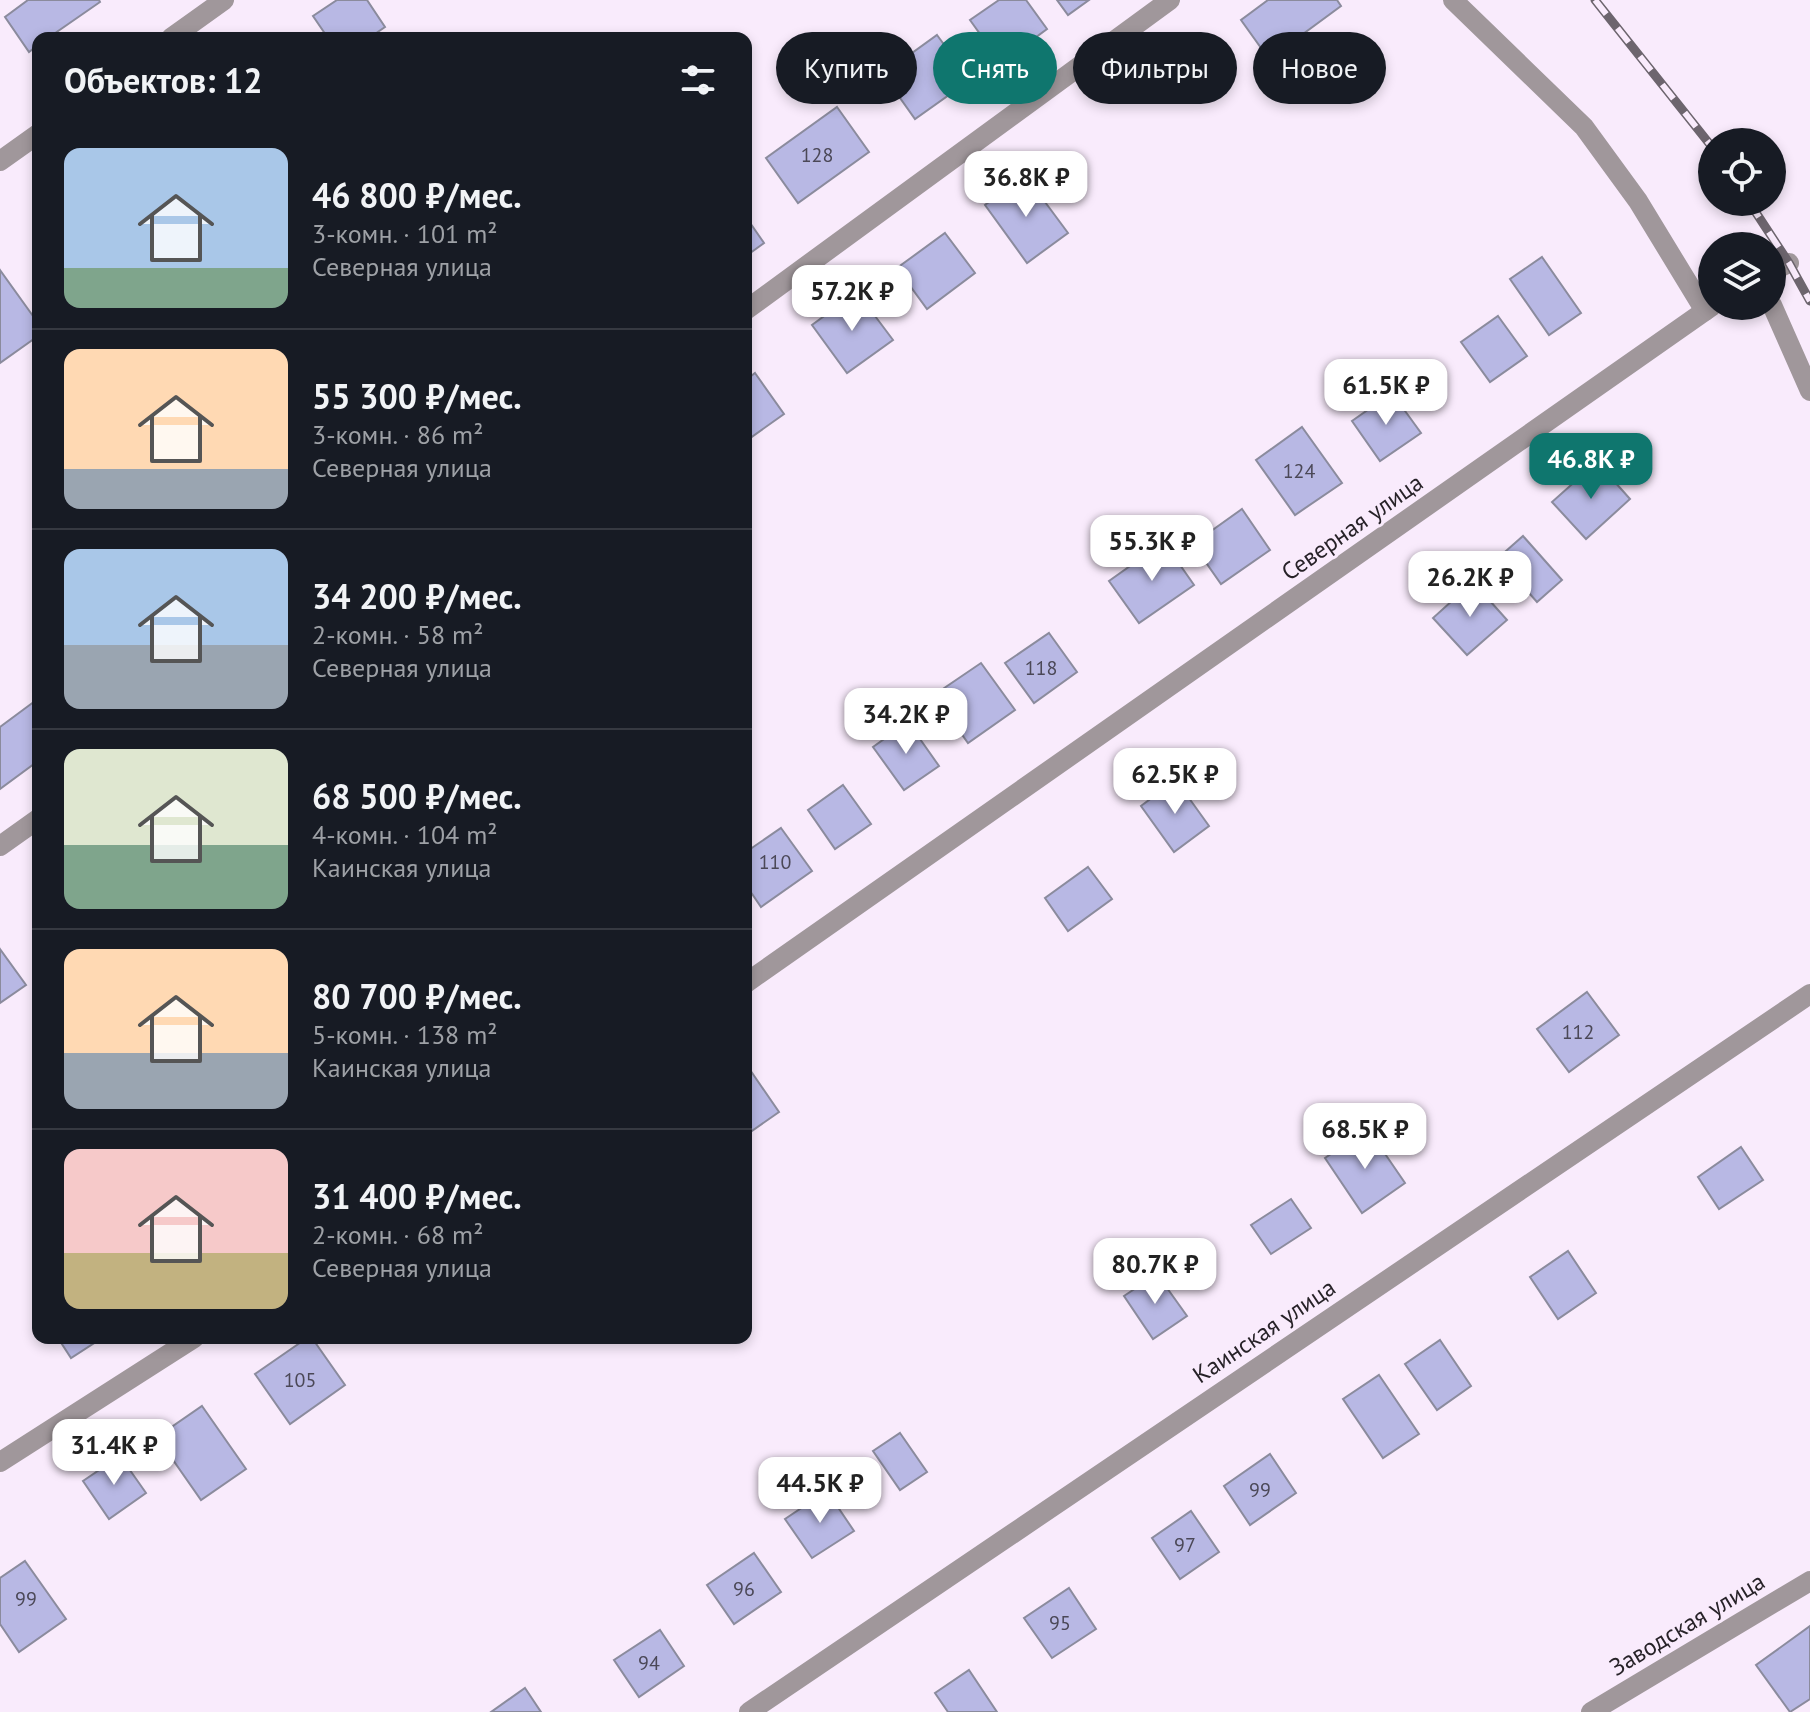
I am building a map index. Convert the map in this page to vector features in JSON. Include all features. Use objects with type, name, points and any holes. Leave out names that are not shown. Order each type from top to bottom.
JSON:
[{"type":"street","points":[[179,32],[224,0]]},
{"type":"street","points":[[752,306],[1170,0]]},
{"type":"street","points":[[1453,0],[1584,127],[1698,291]]},
{"type":"street","points":[[0,161],[32,138]]},
{"type":"street","name":"Северная улица","points":[[752,979],[1698,316]]},
{"type":"street","points":[[1779,320],[1810,391]]},
{"type":"street","points":[[0,846],[32,823]]},
{"type":"street","name":"Каинская улица","points":[[749,1712],[1810,994]]},
{"type":"street","points":[[0,1462],[185,1344]]},
{"type":"street","name":"Заводская улица","points":[[1591,1712],[1810,1581]]},
{"type":"building","points":[[28,0],[100,2],[57,32],[32,32],[32,50],[29,52],[5,17]]},
{"type":"building","points":[[337,0],[367,0],[385,27],[378,32],[324,32],[313,16]]},
{"type":"building","points":[[999,0],[1026,0],[1047,29],[1043,32],[979,32],[970,20]]},
{"type":"building","points":[[1057,0],[1089,0],[1068,15]]},
{"type":"building","points":[[1268,0],[1337,0],[1341,6],[1306,32],[1253,32],[1253,37],[1241,20]]},
{"type":"building","points":[[933,38],[933,104],[936,104],[915,119],[904,104],[917,104],[917,49]]},
{"type":"building","points":[[837,107],[869,152],[798,203],[766,158]]},
{"type":"building","points":[[1025,175],[1068,233],[1027,263],[985,205]]},
{"type":"building","points":[[752,226],[764,243],[752,252]]},
{"type":"building","points":[[945,233],[975,273],[927,309],[897,268]]},
{"type":"building","points":[[1542,257],[1581,313],[1549,335],[1510,279]]},
{"type":"building","points":[[0,270],[32,315],[32,340],[0,363]]},
{"type":"building","points":[[857,292],[893,340],[847,373],[812,325]]},
{"type":"building","points":[[1498,316],[1527,356],[1490,382],[1461,342]]},
{"type":"building","points":[[755,373],[784,414],[752,437],[752,375]]},
{"type":"building","points":[[1392,393],[1421,433],[1380,461],[1352,421]]},
{"type":"building","points":[[1302,427],[1342,483],[1295,515],[1256,460]]},
{"type":"building","points":[[1597,462],[1630,499],[1586,539],[1552,502]]},
{"type":"building","points":[[1242,509],[1270,550],[1221,584],[1193,544]]},
{"type":"building","points":[[1523,536],[1562,580],[1537,602],[1498,558]]},
{"type":"building","points":[[1164,542],[1194,585],[1139,623],[1109,581]]},
{"type":"building","points":[[1473,582],[1507,620],[1467,655],[1433,618]]},
{"type":"building","points":[[1049,633],[1077,672],[1034,703],[1005,663]]},
{"type":"building","points":[[981,663],[1015,710],[968,743],[934,695]]},
{"type":"building","points":[[32,703],[32,765],[0,789],[0,727]]},
{"type":"building","points":[[908,722],[939,766],[904,790],[873,747]]},
{"type":"building","points":[[1176,780],[1209,826],[1174,852],[1141,806]]},
{"type":"building","points":[[843,785],[871,824],[835,849],[808,810]]},
{"type":"building","points":[[781,828],[812,871],[761,907],[752,894],[752,848]]},
{"type":"building","points":[[1088,867],[1112,899],[1068,931],[1045,898]]},
{"type":"building","points":[[0,949],[26,985],[0,1003]]},
{"type":"building","points":[[1587,992],[1619,1035],[1569,1072],[1537,1029]]},
{"type":"building","points":[[752,1073],[779,1112],[752,1131]]},
{"type":"building","points":[[1368,1129],[1405,1183],[1362,1213],[1325,1158]]},
{"type":"building","points":[[1741,1147],[1763,1180],[1719,1209],[1698,1177]]},
{"type":"building","points":[[1291,1199],[1311,1228],[1271,1254],[1251,1225]]},
{"type":"building","points":[[1568,1251],[1596,1293],[1558,1319],[1530,1277]]},
{"type":"building","points":[[1157,1274],[1187,1316],[1153,1339],[1124,1296]]},
{"type":"building","points":[[1440,1340],[1471,1386],[1437,1410],[1405,1364]]},
{"type":"building","points":[[62,1344],[93,1344],[71,1358]]},
{"type":"building","points":[[298,1344],[316,1344],[345,1385],[290,1424],[255,1374]]},
{"type":"building","points":[[1379,1375],[1419,1434],[1383,1458],[1343,1399]]},
{"type":"building","points":[[202,1406],[246,1469],[201,1500],[157,1437]]},
{"type":"building","points":[[900,1433],[927,1472],[900,1490],[873,1451]]},
{"type":"building","points":[[1270,1454],[1296,1493],[1250,1525],[1224,1486]]},
{"type":"building","points":[[120,1456],[146,1493],[109,1519],[83,1481]]},
{"type":"building","points":[[827,1491],[854,1531],[812,1558],[785,1519]]},
{"type":"building","points":[[1191,1511],[1219,1552],[1180,1579],[1152,1538]]},
{"type":"building","points":[[754,1553],[781,1592],[734,1624],[707,1585]]},
{"type":"building","points":[[25,1561],[66,1619],[19,1652],[0,1624],[0,1578]]},
{"type":"building","points":[[1069,1588],[1096,1629],[1052,1658],[1024,1618]]},
{"type":"building","points":[[1810,1626],[1810,1699],[1790,1712],[1756,1665]]},
{"type":"building","points":[[660,1630],[684,1666],[639,1697],[614,1660]]},
{"type":"building","points":[[969,1670],[997,1712],[948,1712],[935,1693]]},
{"type":"building","points":[[525,1688],[541,1712],[491,1712]]},
{"type":"railway","points":[[1595,0],[1698,129]]},
{"type":"railway","points":[[1758,216],[1810,301]]}]
